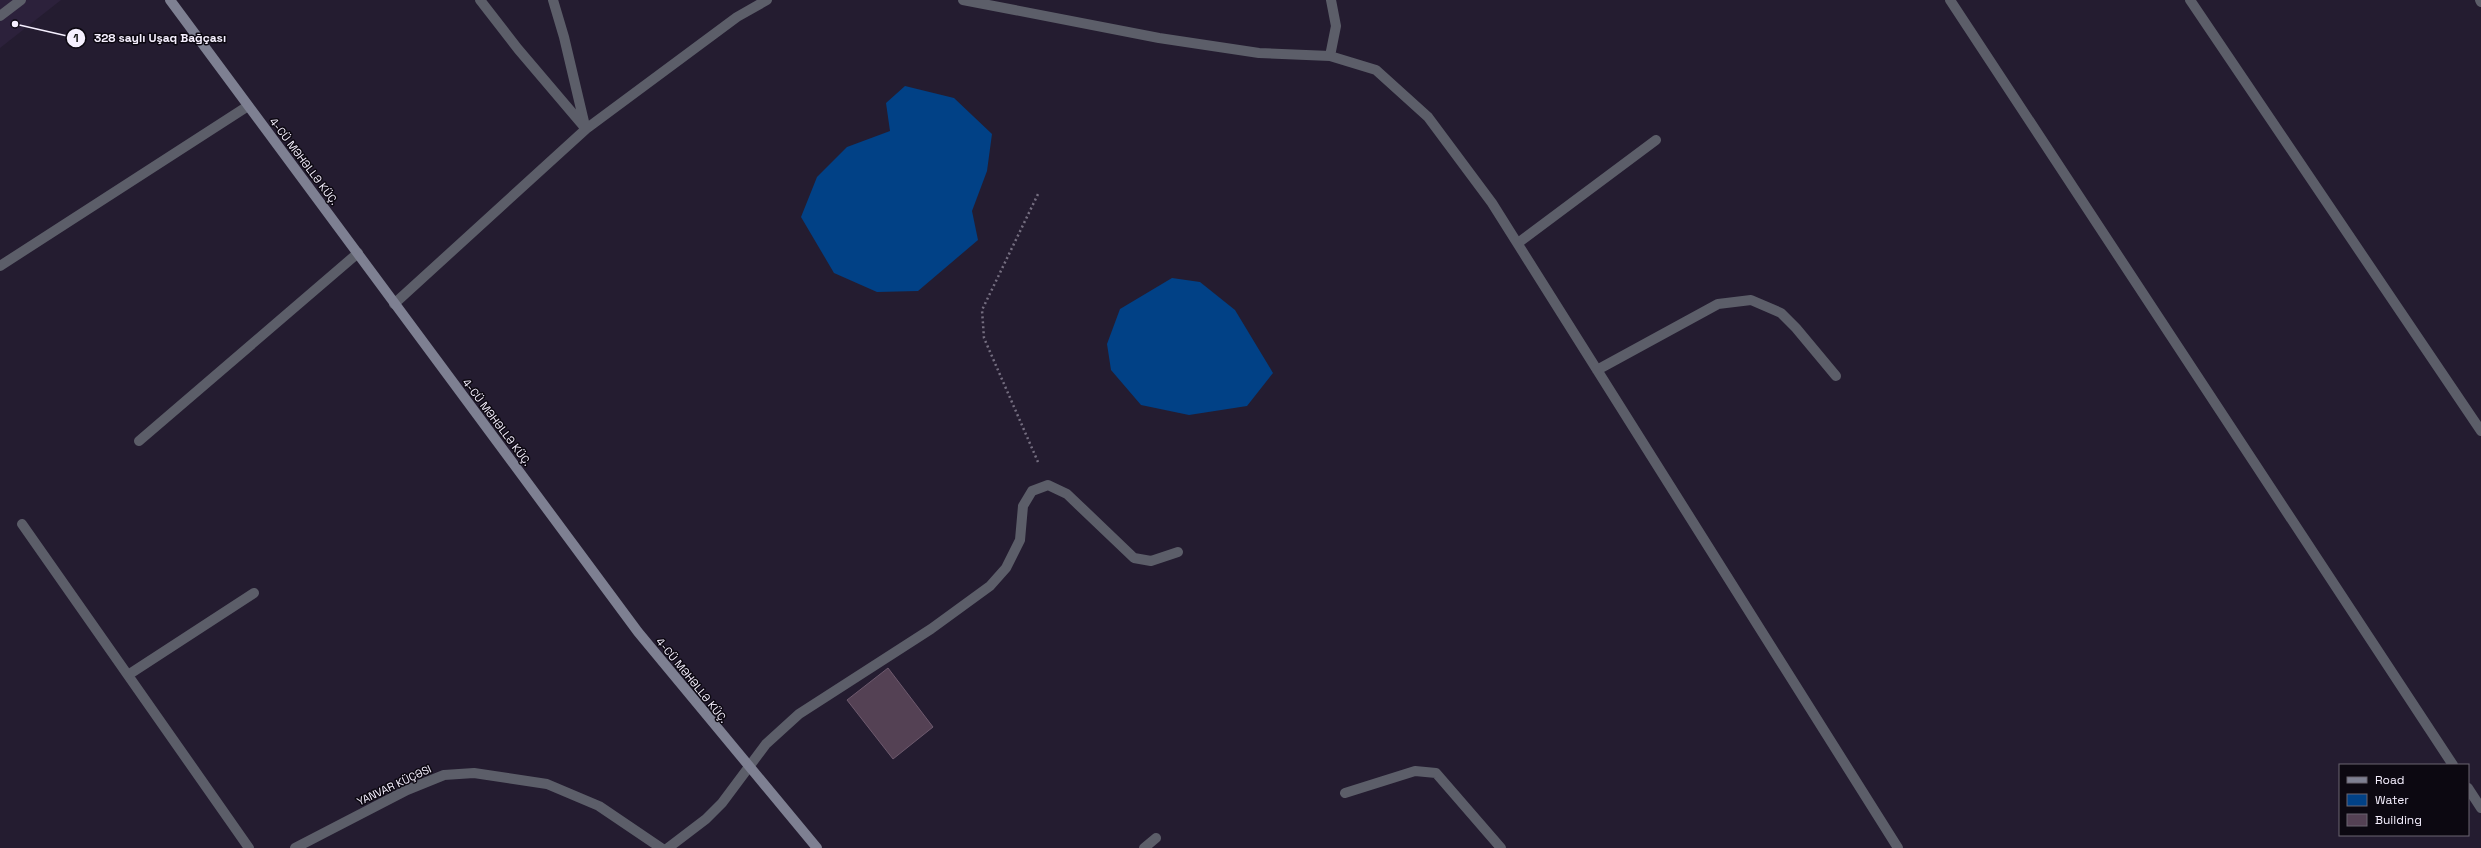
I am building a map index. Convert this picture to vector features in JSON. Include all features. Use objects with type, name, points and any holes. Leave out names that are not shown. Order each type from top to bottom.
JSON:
[{"type":"street","points":[[0,16],[20,0]]},
{"type":"street","name":"4-CÜ MƏHƏLLƏ KÜÇ.","points":[[170,0],[638,632],[748,766],[818,848]]},
{"type":"street","points":[[480,0],[518,49],[586,129]]},
{"type":"street","points":[[553,0],[564,37],[586,129]]},
{"type":"street","points":[[394,304],[586,129],[737,17],[767,0]]},
{"type":"street","points":[[963,0],[1167,39],[1259,53],[1330,56],[1376,70],[1428,116],[1492,204],[1518,243],[1898,848]]},
{"type":"street","points":[[1330,56],[1336,26],[1331,0]]},
{"type":"street","points":[[1950,0],[2452,764]]},
{"type":"street","points":[[2190,0],[2322,192],[2428,355],[2481,431]]},
{"type":"street","points":[[0,266],[248,106]]},
{"type":"street","points":[[1518,243],[1656,140]]},
{"type":"street","points":[[139,441],[358,252]]},
{"type":"street","points":[[1598,370],[1718,304],[1751,300],[1780,313],[1796,328],[1836,376]]},
{"type":"street","points":[[668,848],[706,819],[722,803],[748,766],[766,744],[799,714],[931,629],[990,586],[1006,568],[1020,540],[1023,506],[1032,491],[1048,485],[1067,494],[1134,558],[1152,561],[1178,552]]},
{"type":"street","points":[[22,524],[249,848]]},
{"type":"street","points":[[128,675],[254,593]]},
{"type":"street","points":[[1345,793],[1415,771],[1436,772],[1500,848]]},
{"type":"street","name":"YANVAR KÜÇƏSI","points":[[295,848],[407,790],[444,775],[474,773],[548,784],[600,806],[661,848]]},
{"type":"street","points":[[2469,790],[2481,808]]},
{"type":"street","points":[[1144,848],[1156,838]]},
{"type":"path","points":[[1039,192],[982,310],[984,338],[1048,485]]},
{"type":"shaded area","points":[[0,0],[61,0],[0,48]]},
{"type":"water","points":[[905,86],[954,98],[992,134],[987,171],[972,211],[978,240],[918,291],[877,292],[834,273],[801,217],[817,177],[847,147],[890,131],[886,103]]},
{"type":"water","points":[[1172,278],[1200,282],[1235,310],[1273,373],[1247,406],[1189,415],[1141,405],[1111,370],[1107,344],[1120,309]]},
{"type":"building","points":[[888,668],[933,727],[893,759],[847,700]]},
{"type":"place","name":"328 saylı Uşaq Bağçası","points":[[15,24]]}]
